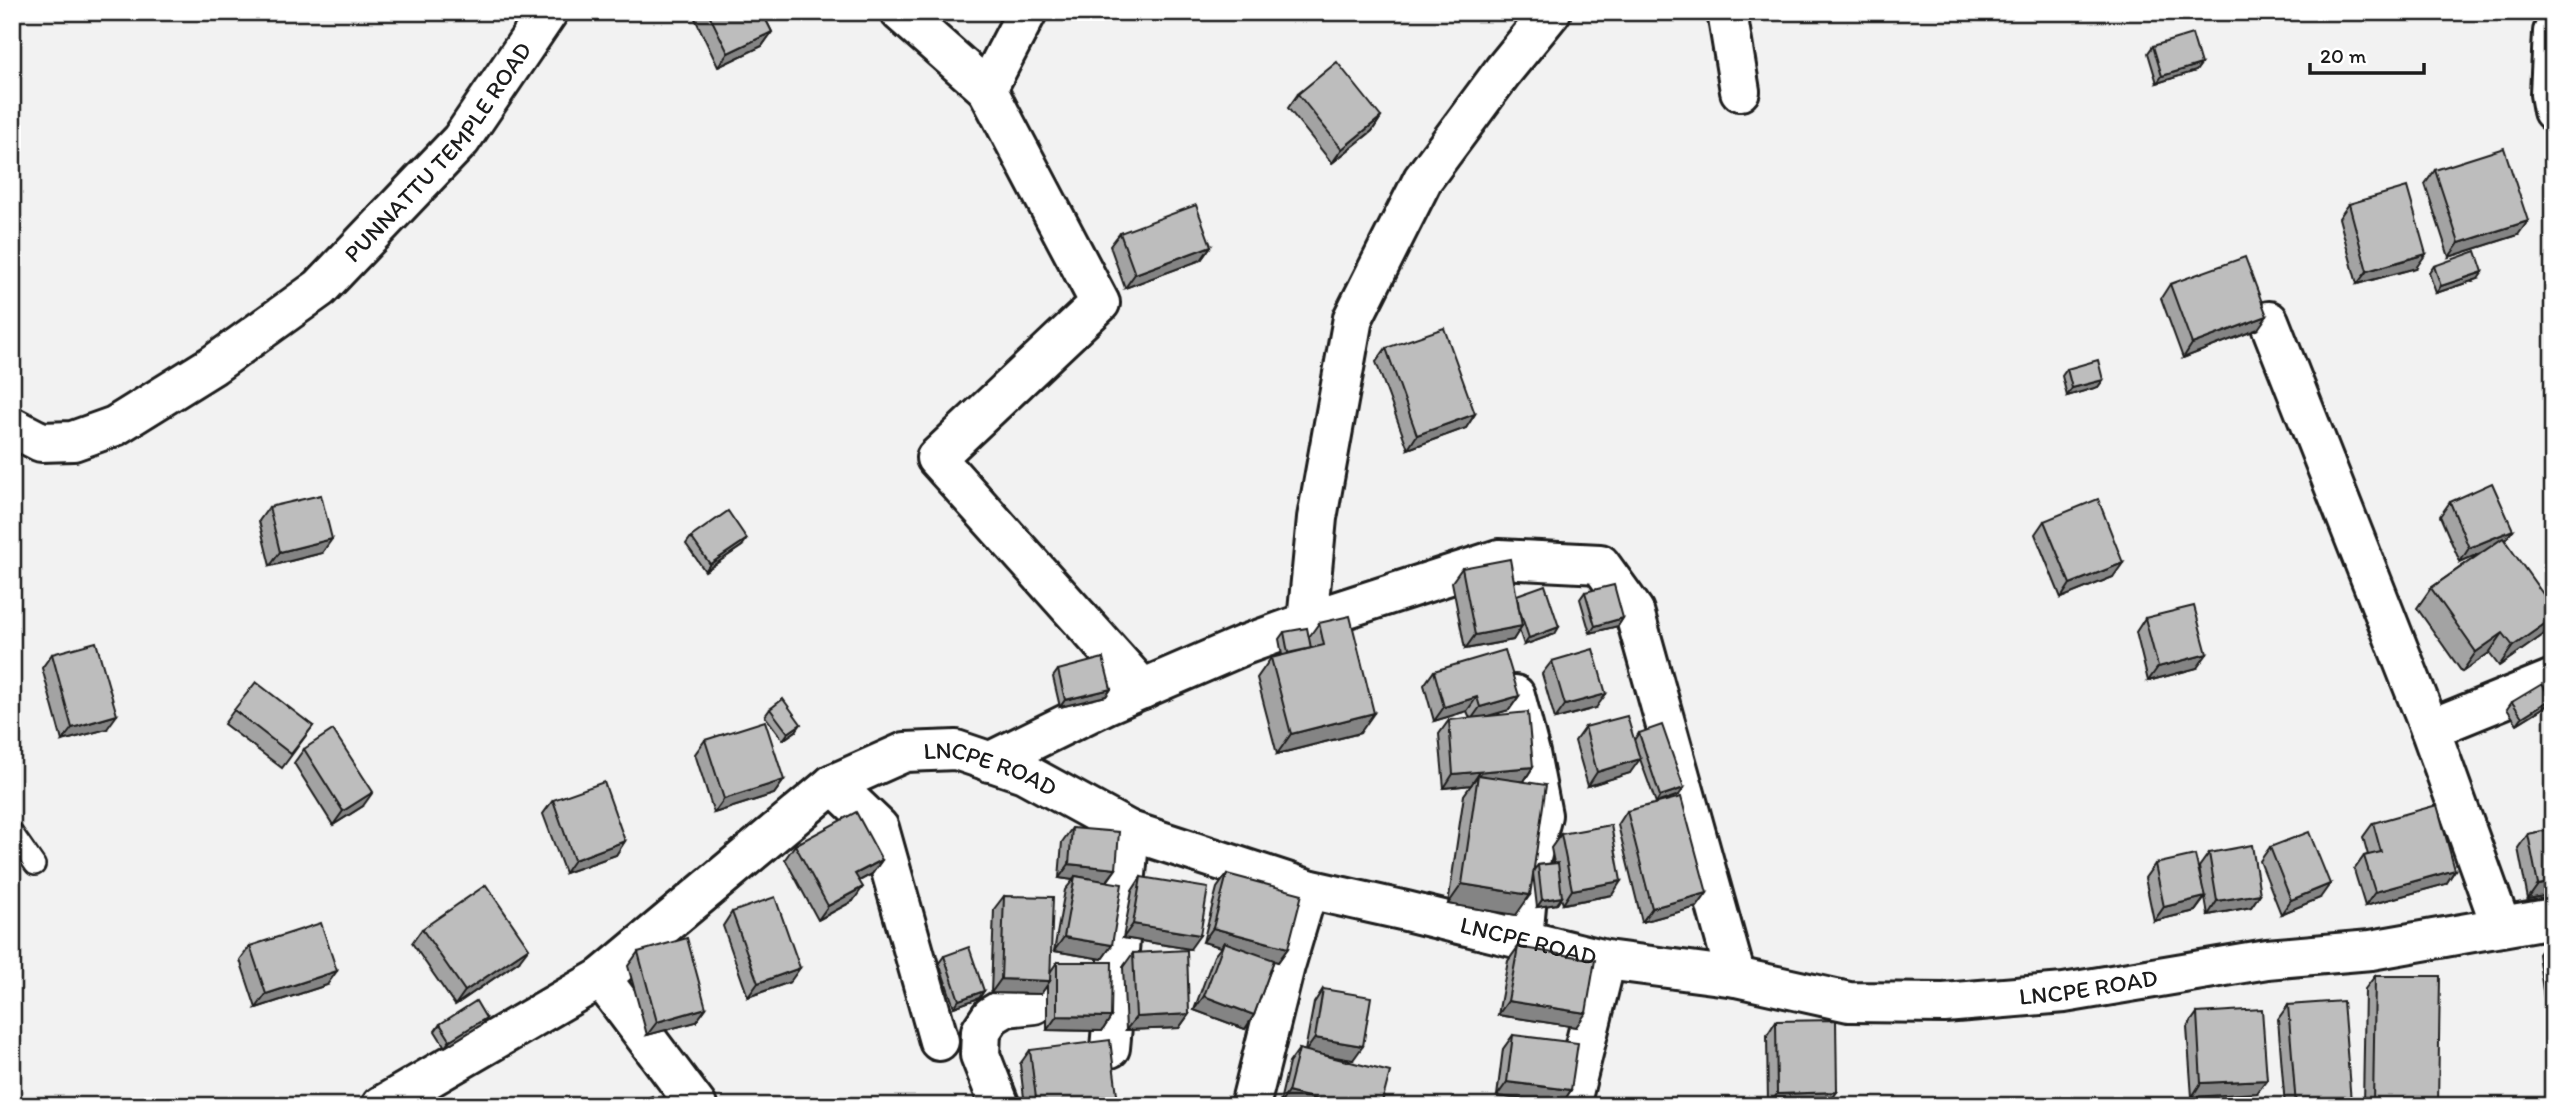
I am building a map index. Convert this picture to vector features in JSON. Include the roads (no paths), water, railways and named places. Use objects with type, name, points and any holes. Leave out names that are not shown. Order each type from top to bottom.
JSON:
[{"type":"street","name":"PUNNATTU TEMPLE ROAD","points":[[12,427],[41,442],[73,441],[115,426],[213,365],[320,288],[461,140],[548,12]]},
{"type":"street","points":[[901,12],[987,89],[1100,303],[936,458],[1143,689]]},
{"type":"street","points":[[987,89],[1027,12]]},
{"type":"street","points":[[1307,622],[1317,519],[1353,318],[1423,179],[1503,71],[1551,12]]},
{"type":"street","points":[[1727,12],[1741,91]]},
{"type":"street","points":[[2553,32],[2550,94],[2553,111]]},
{"type":"street","points":[[2269,321],[2431,729],[2501,926]]},
{"type":"street","points":[[989,762],[1143,689],[1244,645],[1499,559],[1600,564],[1634,611],[1736,977]]},
{"type":"street","points":[[2431,729],[2553,679]]},
{"type":"street","points":[[1515,695],[1542,815],[1530,862],[1523,939]]},
{"type":"street","name":"LNCPE ROAD","points":[[381,1106],[601,978],[833,784],[905,752],[956,750],[1024,774],[1130,831],[1308,889],[1606,960],[1736,977],[1849,1002],[1944,1003],[2064,993],[2267,960],[2371,950],[2553,918]]},
{"type":"street","points":[[833,784],[879,828],[939,1041]]},
{"type":"street","points":[[1111,1048],[1130,831]]},
{"type":"street","points":[[1250,1106],[1285,966],[1308,889]]},
{"type":"street","points":[[1570,1106],[1606,960]]},
{"type":"street","points":[[601,978],[697,1106]]},
{"type":"street","points":[[1000,1106],[980,1055],[981,1031],[991,1016],[1006,1006],[1034,1004]]},
{"type":"lane","points":[[12,832],[35,865]]}]
